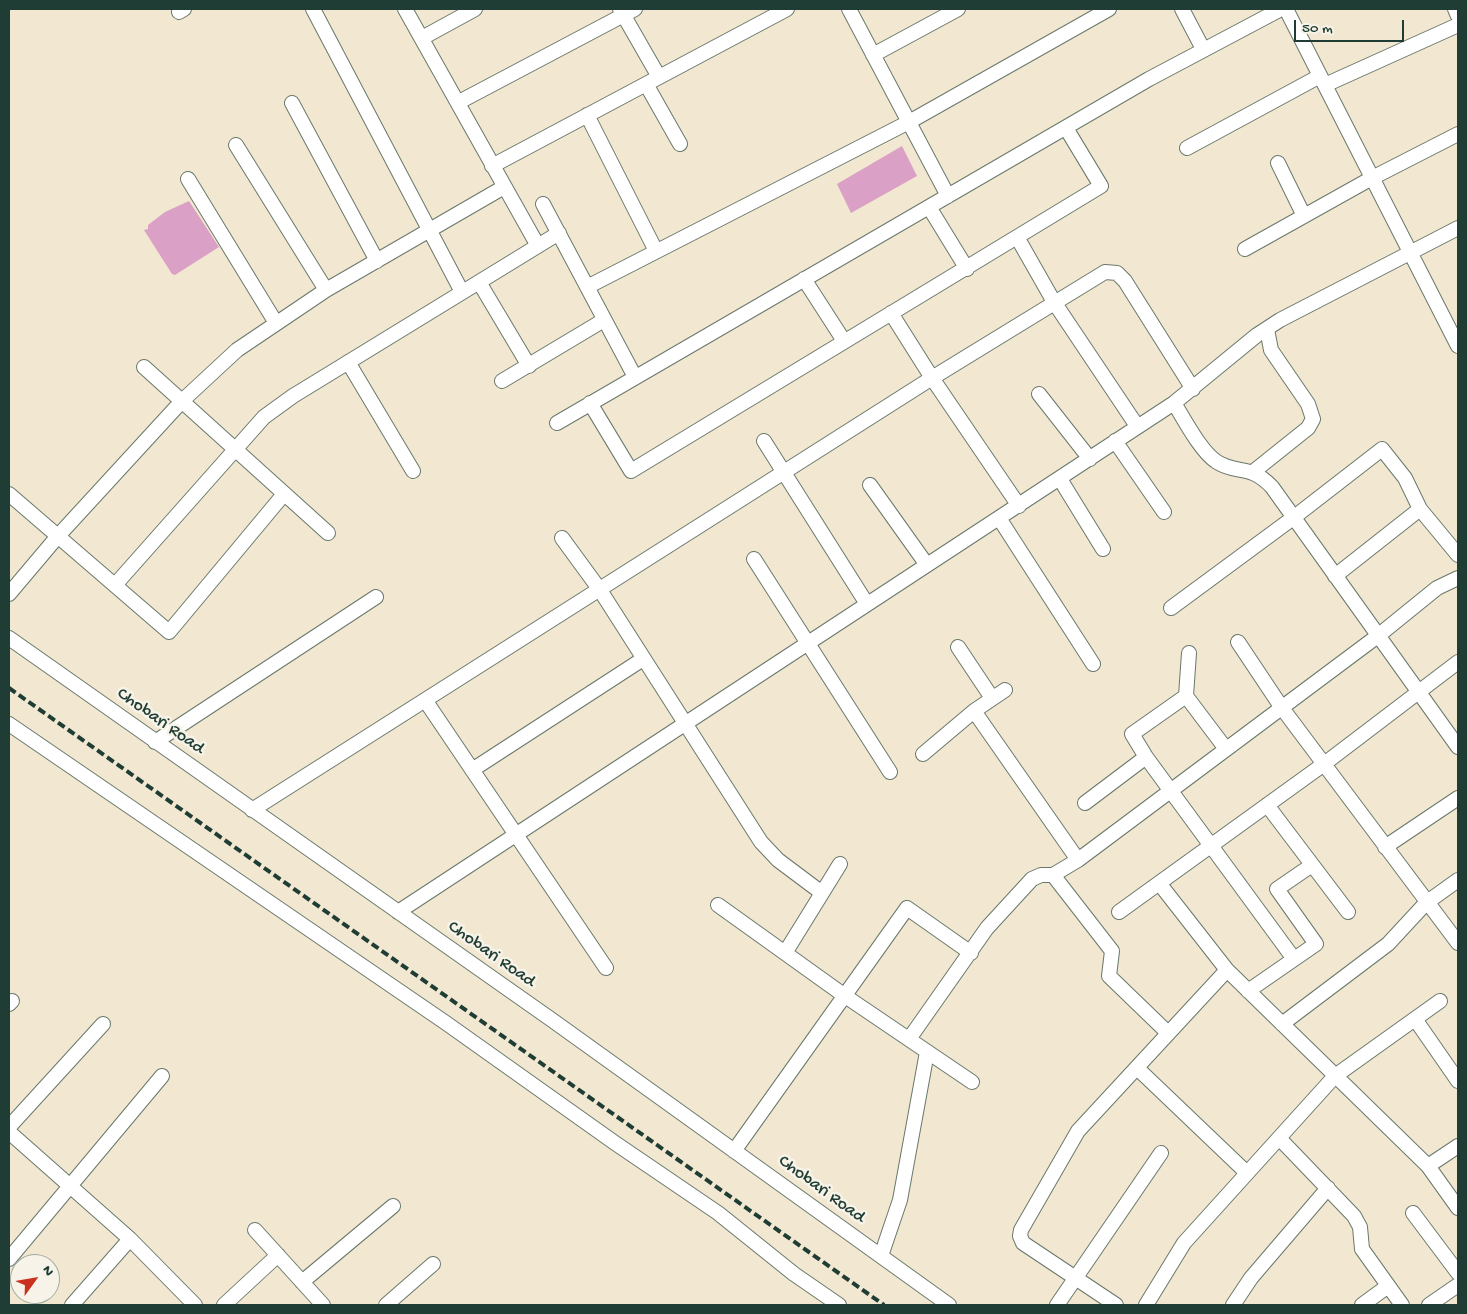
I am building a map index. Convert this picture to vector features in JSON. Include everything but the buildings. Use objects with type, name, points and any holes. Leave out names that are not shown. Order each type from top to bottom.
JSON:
[{"type":"street","points":[[405,9],[459,102],[504,188],[538,246]]},
{"type":"street","points":[[422,38],[475,9]]},
{"type":"street","points":[[492,166],[787,9]]},
{"type":"street","points":[[849,9],[948,196]]},
{"type":"street","points":[[874,55],[958,9]]},
{"type":"street","points":[[587,287],[909,122],[1109,9]]},
{"type":"street","points":[[1182,9],[1203,49]]},
{"type":"street","points":[[556,423],[1149,78],[1281,9]]},
{"type":"street","points":[[1286,9],[1409,252],[1453,324],[1458,346]]},
{"type":"street","points":[[1455,9],[1458,16]]},
{"type":"street","points":[[315,10],[462,292]]},
{"type":"street","points":[[459,102],[626,11],[659,77]]},
{"type":"street","points":[[1187,148],[1322,81],[1458,25]]},
{"type":"street","points":[[646,84],[680,144]]},
{"type":"street","points":[[292,103],[377,261]]},
{"type":"street","points":[[587,115],[656,251]]},
{"type":"street","points":[[590,404],[631,471],[1101,186],[1066,128]]},
{"type":"street","points":[[1245,249],[1372,178],[1458,134]]},
{"type":"street","points":[[236,145],[326,290]]},
{"type":"street","points":[[1278,163],[1304,216]]},
{"type":"street","points":[[188,179],[276,323]]},
{"type":"street","points":[[9,594],[58,536],[182,401],[237,350],[326,290],[504,188]]},
{"type":"street","points":[[543,204],[635,377]]},
{"type":"street","points":[[929,207],[967,269]]},
{"type":"street","points":[[398,912],[1174,403],[1232,355],[1280,320],[1458,228]]},
{"type":"street","points":[[115,585],[234,448],[264,417],[293,396],[558,233]]},
{"type":"street","points":[[1017,237],[1054,302],[1137,426]]},
{"type":"street","points":[[252,810],[932,378],[1105,272],[1117,273],[1125,281],[1193,389]]},
{"type":"street","points":[[804,279],[844,341]]},
{"type":"street","points":[[479,282],[529,366]]},
{"type":"street","points":[[891,313],[932,378],[1019,506]]},
{"type":"street","points":[[502,381],[604,320]]},
{"type":"street","points":[[1250,471],[1308,428],[1312,419],[1308,404],[1271,350],[1262,332]]},
{"type":"street","points":[[348,362],[413,471]]},
{"type":"street","points":[[144,367],[328,533]]},
{"type":"street","points":[[1039,394],[1090,459]]},
{"type":"street","points":[[1174,403],[1208,454],[1219,464],[1250,471],[1272,487],[1458,747]]},
{"type":"street","points":[[764,441],[867,604]]},
{"type":"street","points":[[1115,441],[1164,512]]},
{"type":"street","points":[[1171,608],[1293,518],[1382,449],[1405,478],[1420,510],[1458,556]]},
{"type":"street","points":[[1060,479],[1103,549]]},
{"type":"street","points":[[870,485],[927,565]]},
{"type":"street","points":[[9,494],[169,632],[284,494]]},
{"type":"street","points":[[1335,576],[1420,510]]},
{"type":"street","points":[[999,518],[1093,664]]},
{"type":"street","points":[[562,538],[600,590],[761,842],[778,860],[822,893]]},
{"type":"street","points":[[754,559],[890,772]]},
{"type":"street","points":[[909,1040],[987,928],[1032,879],[1042,875],[1053,875],[1078,860],[1379,635],[1437,588],[1458,578]]},
{"type":"street","points":[[155,742],[376,597]]},
{"type":"street","name":"Chobari Road","points":[[9,638],[398,912],[949,1305]]},
{"type":"street","points":[[1238,642],[1282,708],[1426,903],[1458,943]]},
{"type":"street","points":[[958,647],[992,698]]},
{"type":"street","points":[[1189,653],[1186,696],[1226,749]]},
{"type":"street","points":[[472,770],[644,658]]},
{"type":"street","points":[[1118,912],[1324,764],[1458,662]]},
{"type":"street","points":[[923,754],[974,711],[1005,690]]},
{"type":"street","points":[[1186,696],[1132,734],[1146,757],[1210,846],[1294,959]]},
{"type":"street","points":[[425,700],[606,968]]},
{"type":"street","points":[[974,711],[1078,860]]},
{"type":"street","points":[[9,724],[446,1023],[614,1143],[718,1213],[794,1274],[839,1305]]},
{"type":"street","points":[[1085,803],[1146,757]]},
{"type":"street","points":[[1386,848],[1458,798]]},
{"type":"street","points":[[1267,805],[1348,912]]},
{"type":"street","points":[[785,953],[840,864]]},
{"type":"street","points":[[1248,991],[1316,944],[1277,888],[1312,865]]},
{"type":"street","points":[[1053,875],[1112,951],[1109,976],[1168,1033]]},
{"type":"street","points":[[1282,1024],[1388,944],[1426,903],[1458,880]]},
{"type":"street","points":[[1159,883],[1227,970],[1428,1166],[1458,1208]]},
{"type":"street","points":[[718,905],[845,996],[972,1082]]},
{"type":"street","points":[[734,1151],[907,908],[971,953]]},
{"type":"street","points":[[1116,1305],[1023,1243],[1020,1236],[1021,1230],[1078,1131],[1227,970]]},
{"type":"street","points":[[1146,1305],[1184,1243],[1335,1076],[1440,1001]]},
{"type":"street","points":[[1414,1019],[1458,1080]]},
{"type":"street","points":[[9,1127],[103,1024]]},
{"type":"street","points":[[881,1256],[900,1200],[927,1052]]},
{"type":"street","points":[[1137,1068],[1247,1173]]},
{"type":"street","points":[[9,1259],[162,1076]]},
{"type":"street","points":[[9,1132],[130,1238],[195,1305]]},
{"type":"street","points":[[1279,1138],[1354,1216],[1360,1227],[1362,1249],[1402,1305]]},
{"type":"street","points":[[1428,1166],[1458,1146]]},
{"type":"street","points":[[1057,1305],[1161,1153]]},
{"type":"street","points":[[1233,1305],[1257,1271],[1328,1188]]},
{"type":"street","points":[[302,1282],[393,1206]]},
{"type":"street","points":[[1413,1213],[1458,1272]]},
{"type":"street","points":[[255,1230],[323,1305]]},
{"type":"street","points":[[72,1305],[130,1238]]},
{"type":"street","points":[[224,1305],[278,1255]]},
{"type":"street","points":[[386,1305],[432,1264]]},
{"type":"street","points":[[1429,1305],[1458,1285]]},
{"type":"street","points":[[1362,1305],[1388,1286]]},
{"type":"railway","points":[[9,688],[884,1305]]}]
